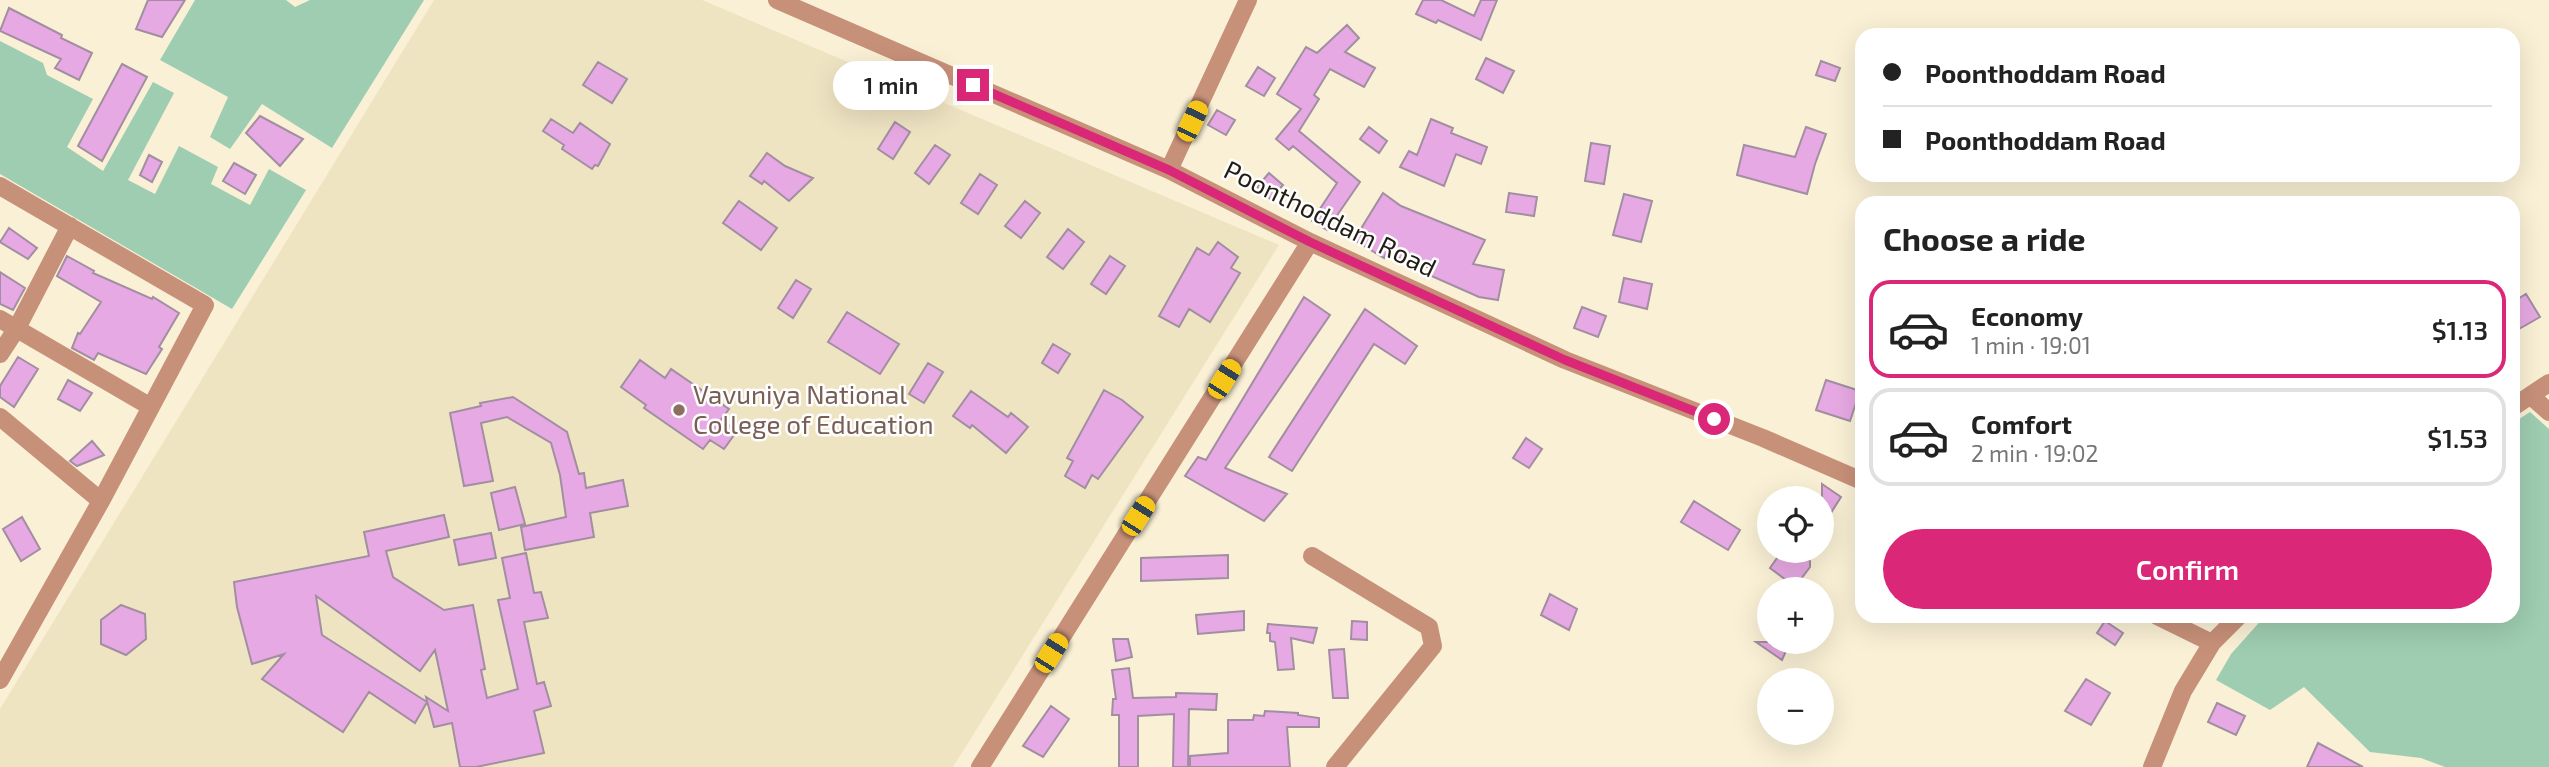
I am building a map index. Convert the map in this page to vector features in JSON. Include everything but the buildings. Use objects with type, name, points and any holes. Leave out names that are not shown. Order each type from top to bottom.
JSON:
[{"type":"street","name":"Poonthoddam Road","points":[[777,0],[1169,170],[1310,242],[1565,360],[1763,438],[1855,478]]},
{"type":"street","points":[[1169,170],[1248,0]]},
{"type":"street","points":[[0,186],[205,305],[101,501],[0,680]]},
{"type":"street","points":[[0,354],[18,328],[70,226]]},
{"type":"street","points":[[980,767],[1310,242]]},
{"type":"street","points":[[0,319],[151,407]]},
{"type":"street","points":[[2520,403],[2549,383]]},
{"type":"street","points":[[2531,396],[2549,412]]},
{"type":"street","points":[[0,416],[101,501]]},
{"type":"street","points":[[1312,556],[1429,627],[1433,646],[1335,767]]},
{"type":"street","points":[[2171,623],[2212,643]]},
{"type":"street","points":[[2152,767],[2183,691],[2212,643],[2232,623]]},
{"type":"shaded area","name":"Vavuniya National College of Education","points":[[434,0],[702,0],[1279,245],[953,767],[0,767],[0,709]]},
{"type":"green space","points":[[195,0],[286,0],[295,7],[310,0],[424,0],[332,148],[262,104],[230,149],[210,137],[228,97],[160,60]]},
{"type":"green space","points":[[0,41],[43,63],[47,75],[93,99],[67,147],[103,171],[153,82],[174,93],[128,180],[155,194],[179,146],[218,167],[211,184],[250,205],[269,169],[306,190],[232,309],[0,174]]},
{"type":"green space","points":[[2530,412],[2549,429],[2549,767],[2445,767],[2421,758],[2370,752],[2304,687],[2270,710],[2216,680],[2231,654],[2259,623],[2520,623],[2520,418]]},
{"type":"place","name":"Vavuniya National College of Education","points":[[679,410]]},
{"type":"route","points":[[973,85],[1169,170],[1310,242],[1565,360],[1714,419]]}]
